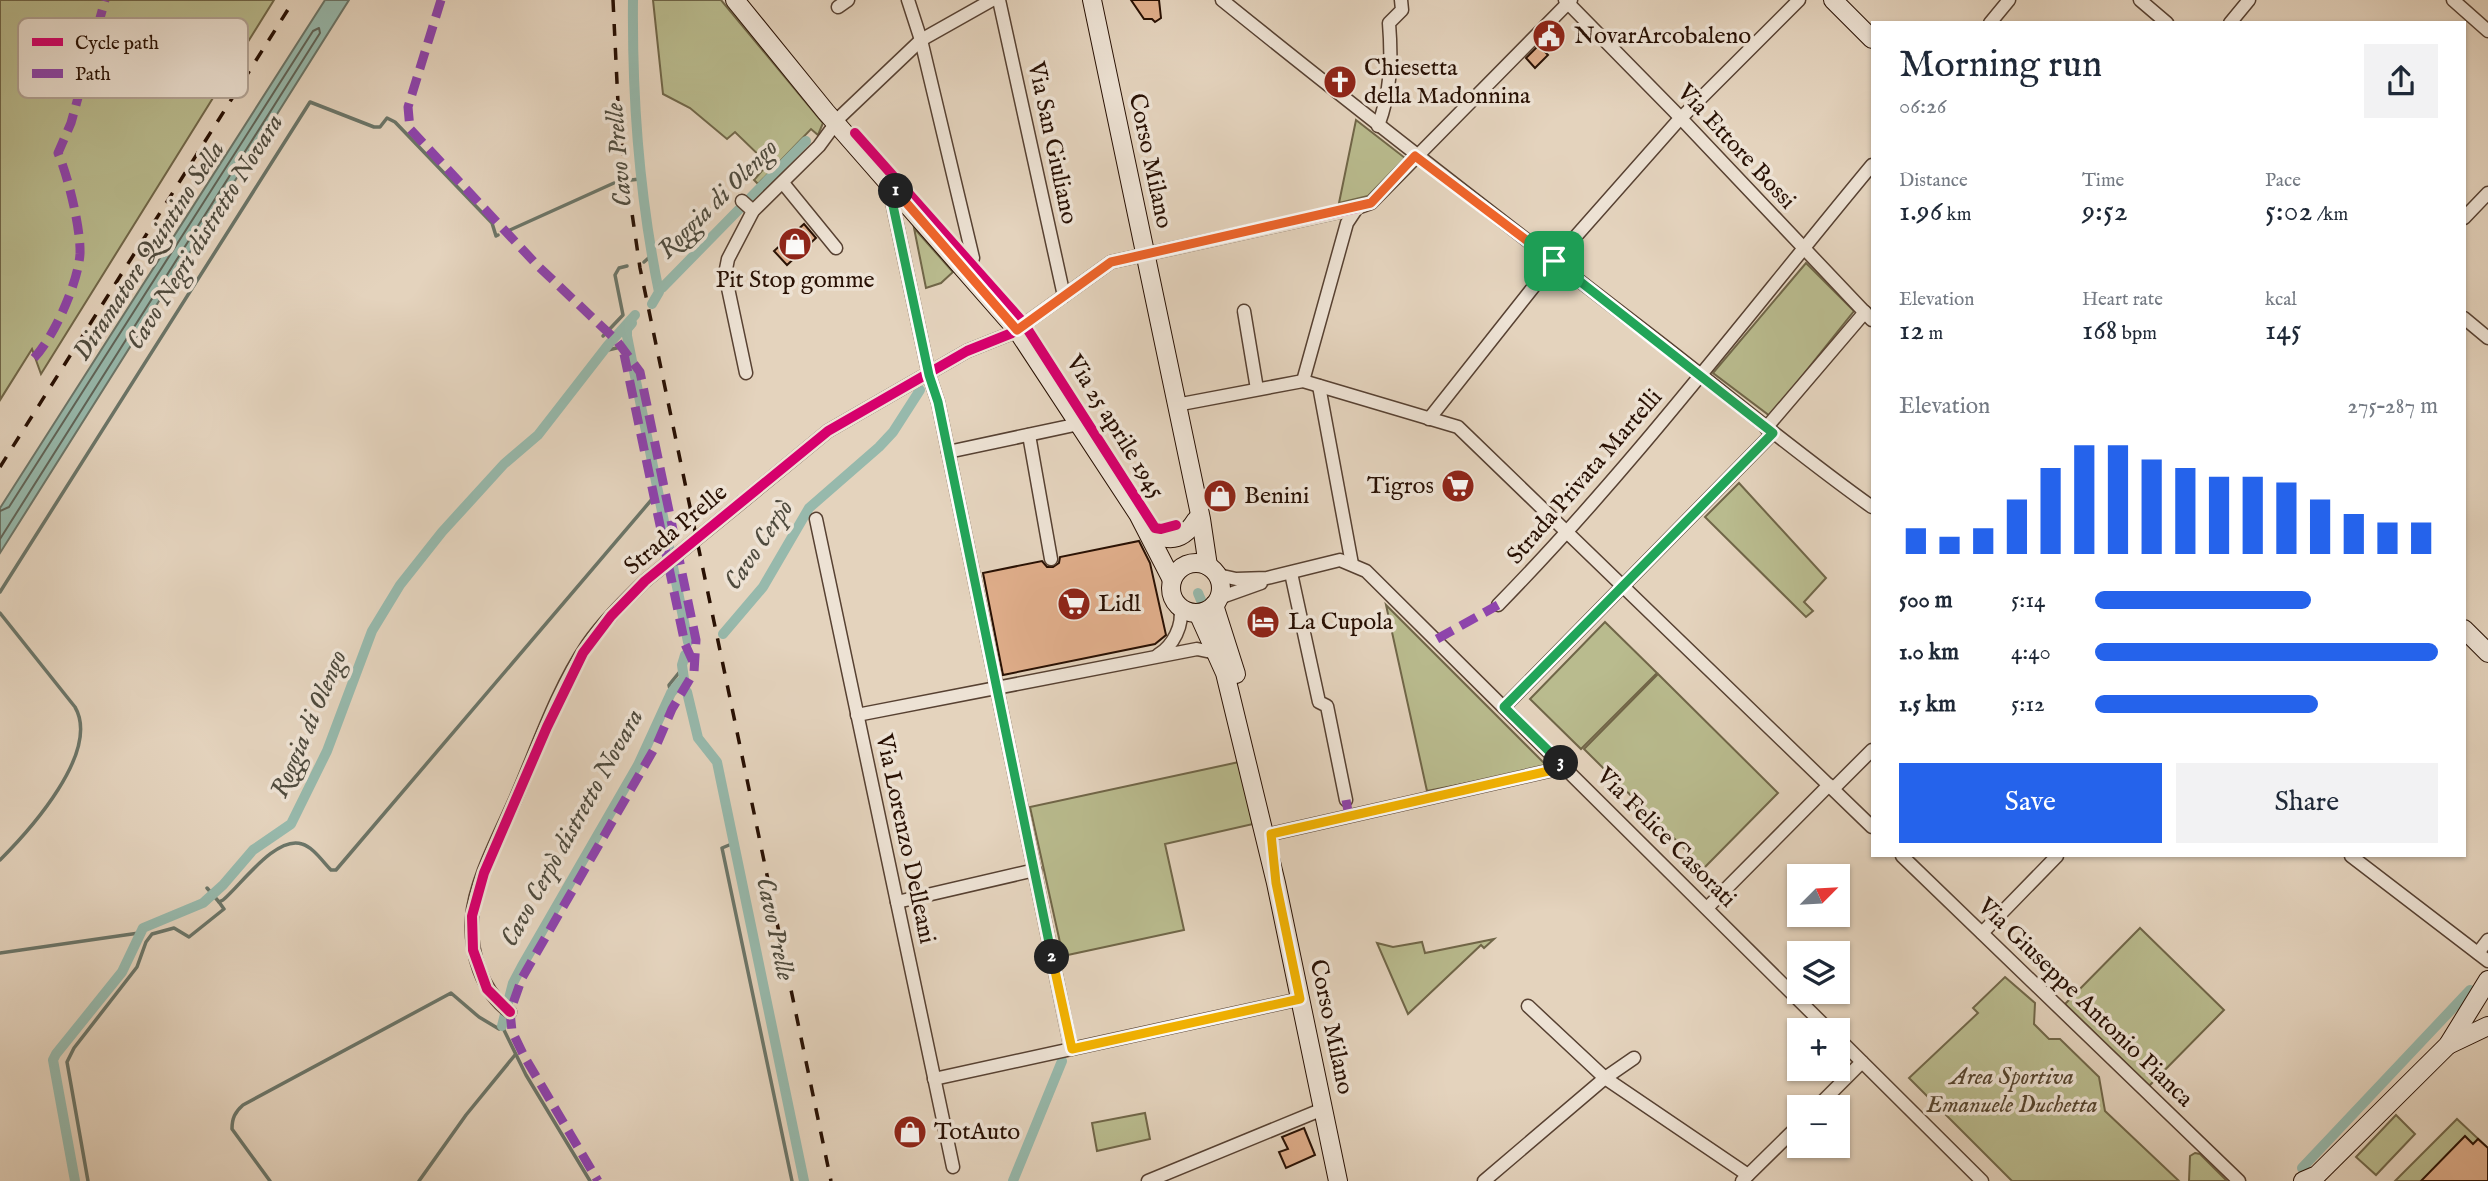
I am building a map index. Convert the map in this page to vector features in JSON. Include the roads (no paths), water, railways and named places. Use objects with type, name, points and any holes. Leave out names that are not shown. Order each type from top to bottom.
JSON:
[{"type":"main road","name":"Via 25 aprile 1945","points":[[735,0],[831,117],[1017,330],[1138,514],[1178,560]]},
{"type":"main road","name":"Corso Milano","points":[[1092,0],[1206,545],[1221,588],[1201,607]]},
{"type":"main road","points":[[1833,0],[1871,38]]},
{"type":"main road","name":"Corso Milano","points":[[1178,560],[1194,555],[1196,496]]},
{"type":"main road","name":"Via 25 aprile 1945","points":[[1138,514],[1178,560]]},
{"type":"main road","points":[[1157,535],[1169,540],[1180,537],[1196,520]]},
{"type":"main road","points":[[1213,571],[1178,560],[1172,580],[1172,596],[1201,607],[1214,631]]},
{"type":"main road","name":"Corso Milano","points":[[1214,631],[1216,653],[1225,673],[1276,883],[1338,1181]]},
{"type":"main road","name":"Corso Milano","points":[[1214,631],[1234,668],[1271,834],[1276,883]]},
{"type":"main road","points":[[2466,631],[2488,653]]},
{"type":"main road","points":[[1225,673],[1229,676],[1267,834],[1271,834]]},
{"type":"main road","points":[[2488,980],[2488,997]]},
{"type":"main road","points":[[2303,1181],[2317,1175],[2448,1045],[2488,980]]},
{"type":"main road","points":[[2448,1045],[2488,1026]]},
{"type":"street","points":[[908,0],[972,258]]},
{"type":"street","points":[[746,373],[725,274],[727,259],[748,206],[783,183],[831,133],[831,117],[920,40],[992,0]]},
{"type":"street","name":"Via San Giuliano","points":[[999,0],[1064,296]]},
{"type":"street","points":[[1222,0],[1415,156],[1871,506]]},
{"type":"street","points":[[1378,126],[1387,99],[1393,65],[1389,23],[1402,10],[1401,0]]},
{"type":"street","points":[[1429,419],[1554,261],[1682,118],[1799,0]]},
{"type":"street","points":[[1992,21],[2009,0]]},
{"type":"street","points":[[2140,0],[2165,21]]},
{"type":"street","points":[[2233,21],[2249,0]]},
{"type":"street","points":[[2453,0],[2488,31]]},
{"type":"street","points":[[1301,382],[1347,223],[1357,208],[1371,203],[1568,1]]},
{"type":"street","name":"Via Ettore Bossi","points":[[1568,1],[1869,316]]},
{"type":"street","points":[[2460,21],[2467,12]]},
{"type":"street","name":"Strada Privata Martelli","points":[[1498,605],[1568,533],[1702,375],[1871,166]]},
{"type":"street","points":[[888,182],[929,375],[938,402],[1072,1049]]},
{"type":"street","points":[[783,183],[836,248]]},
{"type":"street","points":[[2466,216],[2488,193]]},
{"type":"street","name":"Strada Prelle","points":[[508,1010],[487,989],[474,950],[472,916],[484,873],[547,727],[583,653],[611,616],[645,581],[828,431],[967,351],[1017,330],[1111,262],[1357,208]]},
{"type":"street","points":[[1244,311],[1258,389]]},
{"type":"street","points":[[1504,707],[1770,430],[1869,316]]},
{"type":"street","points":[[2466,320],[2488,338]]},
{"type":"street","points":[[1176,405],[1301,382],[1458,427],[1871,826]]},
{"type":"street","points":[[1213,571],[1236,579],[1267,578],[1340,561],[1352,564],[1319,386]]},
{"type":"street","points":[[948,452],[1079,424]]},
{"type":"street","points":[[1029,435],[1051,559]]},
{"type":"street","name":"Via Lorenzo Delleani","points":[[816,519],[953,1167]]},
{"type":"street","name":"Via Felice Casorati","points":[[1352,564],[1366,571],[1387,590],[1817,1018]]},
{"type":"street","points":[[1291,573],[1319,702],[1327,706],[1346,800]]},
{"type":"street","points":[[1158,657],[1201,607],[1241,588],[1259,584],[1267,578]]},
{"type":"street","points":[[857,715],[1197,649],[1216,653]]},
{"type":"street","points":[[1707,908],[1871,751]]},
{"type":"street","points":[[1271,834],[1566,767]]},
{"type":"street","name":"Via Giuseppe Antonio Pianca","points":[[1903,857],[2239,1181]]},
{"type":"street","points":[[1982,933],[2056,857]]},
{"type":"street","points":[[2352,857],[2483,957],[2488,940]]},
{"type":"street","points":[[897,902],[1035,870]]},
{"type":"street","points":[[934,1079],[1300,999]]},
{"type":"street","points":[[1528,1006],[1605,1078],[1748,1176],[1762,1181]]},
{"type":"street","points":[[1850,1050],[1982,1181]]},
{"type":"street","points":[[1484,1181],[1605,1078],[1634,1058]]},
{"type":"street","points":[[1829,1095],[1862,1062]]},
{"type":"street","points":[[1147,1181],[1323,1109]]},
{"type":"street","points":[[1748,1176],[1787,1137]]},
{"type":"water","points":[[325,0],[349,0],[0,553],[0,508]]},
{"type":"waterway","name":"Cavo Prelle","points":[[633,0],[638,147],[646,219],[659,292],[652,304]]},
{"type":"waterway","name":"Cavo Negri distretto Novara","points":[[0,592],[310,102],[374,127],[380,127],[387,118],[395,122],[492,223],[496,236],[498,235]]},
{"type":"waterway","name":"Roggia di Olengo","points":[[662,288],[806,141]]},
{"type":"waterway","name":"Cavo Negri distretto Novara","points":[[631,180],[640,179]]},
{"type":"waterway","name":"Cavo Negri distretto Novara","points":[[510,230],[614,183]]},
{"type":"waterway","points":[[644,262],[652,255]]},
{"type":"waterway","points":[[603,336],[623,315],[615,275],[619,268],[627,266]]},
{"type":"waterway","name":"Roggia di Olengo","points":[[75,1181],[53,1060],[56,1054],[122,972],[143,928],[203,903],[223,885],[253,850],[291,824],[327,751],[372,631],[400,585],[442,532],[504,464],[538,435],[608,345],[635,315]]},
{"type":"waterway","name":"Cavo Prelle","points":[[632,323],[627,329],[627,336],[688,642]]},
{"type":"waterway","points":[[604,351],[629,345]]},
{"type":"waterway","name":"Cavo Cerpò","points":[[723,634],[763,587],[809,508],[879,447],[893,432],[920,390]]},
{"type":"waterway","points":[[207,888],[219,902],[223,900],[270,854],[292,843],[306,846],[331,870],[336,870],[659,491]]},
{"type":"waterway","points":[[1198,593],[1208,617]]},
{"type":"waterway","name":"Cavo Negri distretto Novara","points":[[0,613],[75,707],[80,725],[78,746],[58,790],[28,830],[0,860]]},
{"type":"waterway","name":"Cavo Prelle","points":[[684,679],[682,665],[685,655]]},
{"type":"waterway","points":[[671,693],[669,685],[682,669]]},
{"type":"waterway","name":"Cavo Cerpò distretto Novara","points":[[502,1026],[513,983],[638,765],[671,693],[680,682]]},
{"type":"waterway","name":"Cavo Prelle","points":[[687,692],[698,738],[717,762],[804,1181]]},
{"type":"waterway","points":[[734,843],[722,848],[792,1181]]},
{"type":"waterway","points":[[88,1181],[67,1062],[74,1048],[137,967],[146,942],[152,934],[174,928],[189,937],[224,909],[219,902]]},
{"type":"waterway","points":[[0,953],[139,933]]},
{"type":"waterway","points":[[2302,1168],[2470,990]]},
{"type":"waterway","name":"Cavo Cerpò distretto Novara","points":[[270,1181],[232,1129],[233,1118],[240,1108],[451,993],[479,1017],[499,1029],[502,1026],[526,1075],[590,1181]]},
{"type":"waterway","name":"Cavo Cerpò distretto Novara","points":[[419,1181],[466,1115],[515,1055]]},
{"type":"waterway","points":[[1013,1181],[1062,1061]]},
{"type":"railway","points":[[248,73],[294,0]]},
{"type":"railway","points":[[613,0],[619,124],[640,268],[831,1181]]},
{"type":"railway","points":[[0,467],[232,98]]},
{"type":"place","name":"NovarArcobaleno","points":[[1549,36]]},
{"type":"place","name":"Chiesetta della Madonnina","points":[[1340,82]]},
{"type":"place","name":"Pit Stop gomme","points":[[795,244]]},
{"type":"place","name":"Tigros","points":[[1458,486]]},
{"type":"place","name":"Benini","points":[[1220,496]]},
{"type":"place","name":"Lidl","points":[[1074,604]]},
{"type":"place","name":"La Cupola","points":[[1263,622]]},
{"type":"place","name":"TotAuto","points":[[910,1132]]},
{"type":"water label","name":"Diramatore Quintino Sella","points":[[149,251]]},
{"type":"park label","name":"Area Sportiva Emanuele Duchetta","points":[[2012,1091]]}]
